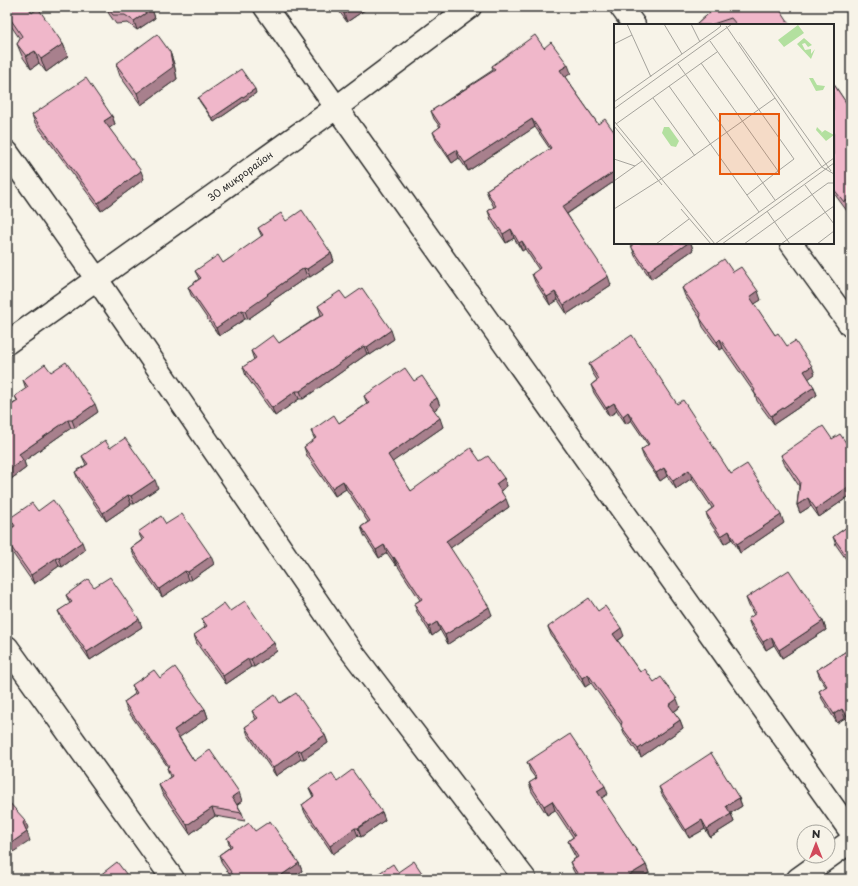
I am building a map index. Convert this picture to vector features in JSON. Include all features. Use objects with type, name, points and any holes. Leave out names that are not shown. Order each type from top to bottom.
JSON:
[{"type":"street","points":[[265,7],[851,832]]},
{"type":"street","name":"30 микрорайон","points":[[7,343],[337,107],[470,7]]},
{"type":"street","points":[[621,7],[633,24]]},
{"type":"street","points":[[7,152],[96,278],[350,648],[525,879]]},
{"type":"street","points":[[792,244],[851,326]]},
{"type":"street","points":[[7,647],[173,879]]},
{"type":"street","points":[[798,879],[851,840]]},
{"type":"building","points":[[7,7],[28,7],[32,13],[38,8],[63,44],[41,59],[35,51],[26,56],[17,44],[22,36],[7,14]]},
{"type":"building","points":[[107,7],[151,7],[152,9],[134,21],[125,15],[113,15]]},
{"type":"building","points":[[339,7],[354,7],[344,14]]},
{"type":"building","points":[[716,7],[778,7],[789,24],[736,24],[731,18],[713,24],[697,24]]},
{"type":"building","points":[[157,34],[170,52],[173,67],[137,93],[116,64]]},
{"type":"building","points":[[535,35],[544,48],[551,42],[568,65],[560,70],[598,124],[605,119],[614,132],[614,172],[562,207],[608,276],[564,305],[555,292],[547,297],[532,274],[540,268],[522,241],[519,243],[511,229],[503,234],[488,211],[496,206],[486,190],[551,148],[532,119],[465,163],[456,150],[448,155],[433,132],[441,126],[431,111],[495,70],[492,66]]},
{"type":"building","points":[[241,69],[255,89],[212,118],[198,98]]},
{"type":"building","points":[[86,78],[112,116],[104,121],[141,171],[98,203],[32,115]]},
{"type":"building","points":[[834,84],[851,110],[851,199],[844,202],[834,189]]},
{"type":"building","points":[[302,210],[331,253],[307,269],[304,268],[245,311],[242,310],[216,328],[188,287],[201,278],[195,271],[218,255],[223,263],[263,235],[258,228],[281,213],[286,221]]},
{"type":"building","points":[[632,244],[687,244],[648,271],[632,248]]},
{"type":"building","points":[[724,259],[733,272],[741,267],[758,291],[750,297],[775,335],[778,333],[787,346],[795,341],[812,366],[804,371],[814,387],[771,416],[720,339],[717,342],[700,318],[701,315],[682,288]]},
{"type":"building","points":[[362,288],[391,330],[367,347],[364,346],[300,391],[296,391],[272,408],[243,367],[256,358],[251,351],[273,335],[279,343],[324,314],[318,306],[340,291],[346,299]]},
{"type":"building","points":[[632,335],[677,404],[683,400],[731,474],[747,464],[781,515],[737,544],[729,531],[721,536],[706,513],[714,507],[689,470],[673,481],[664,468],[656,473],[641,450],[649,444],[628,412],[623,416],[614,403],[606,408],[591,385],[599,379],[589,364]]},
{"type":"building","points":[[66,362],[95,404],[72,420],[68,420],[19,454],[23,460],[7,471],[7,408],[18,401],[15,396],[28,387],[23,380],[45,364],[51,372]]},
{"type":"building","points":[[405,368],[414,381],[422,376],[437,398],[429,403],[440,418],[388,455],[411,491],[471,448],[480,461],[488,456],[504,478],[496,484],[506,499],[446,541],[489,607],[445,635],[437,622],[429,627],[414,604],[422,599],[394,557],[393,558],[384,545],[376,550],[361,527],[370,521],[343,481],[332,488],[304,447],[316,438],[311,431],[334,415],[339,423],[369,403],[364,396]]},
{"type":"building","points":[[823,426],[832,439],[840,434],[851,450],[851,463],[849,464],[851,468],[851,485],[816,509],[808,498],[797,505],[800,482],[781,455]]},
{"type":"building","points":[[125,438],[155,480],[131,496],[128,495],[103,513],[75,472],[88,464],[82,456],[105,440],[110,448]]},
{"type":"building","points":[[53,500],[82,542],[31,575],[7,541],[7,531],[15,526],[10,518],[32,503],[38,511]]},
{"type":"building","points":[[182,514],[211,556],[188,572],[185,571],[159,589],[131,548],[144,539],[138,532],[161,516],[166,524]]},
{"type":"building","points":[[851,524],[851,562],[833,537]]},
{"type":"building","points":[[789,570],[823,621],[779,650],[771,637],[763,642],[748,619],[756,613],[746,598]]},
{"type":"building","points":[[110,577],[139,619],[87,652],[58,611],[72,602],[66,595],[88,579],[94,587]]},
{"type":"building","points":[[589,598],[598,611],[605,606],[621,628],[613,634],[640,672],[645,669],[654,682],[661,677],[677,699],[669,705],[680,720],[638,749],[621,726],[622,722],[588,674],[582,678],[548,627]]},
{"type":"building","points":[[245,601],[274,643],[223,676],[194,635],[207,626],[202,619],[224,603],[230,611]]},
{"type":"building","points":[[851,648],[851,722],[842,709],[834,714],[819,691],[827,686],[817,670]]},
{"type":"building","points":[[175,667],[205,709],[174,730],[194,761],[210,750],[239,792],[232,797],[242,813],[212,808],[187,825],[159,785],[172,776],[167,768],[169,766],[124,702],[137,693],[132,685],[154,670],[160,678]]},
{"type":"building","points":[[296,693],[325,735],[301,751],[298,750],[273,768],[245,727],[258,718],[252,711],[275,695],[280,703]]},
{"type":"building","points":[[570,734],[605,786],[597,791],[646,865],[623,879],[581,879],[570,862],[578,857],[568,841],[575,836],[552,801],[544,806],[529,783],[537,778],[527,762]]},
{"type":"building","points":[[711,753],[739,798],[726,806],[731,814],[707,829],[702,820],[686,830],[659,787]]},
{"type":"building","points":[[352,770],[382,812],[358,828],[355,828],[330,846],[302,805],[314,796],[309,788],[332,773],[337,781]]},
{"type":"building","points":[[7,800],[25,820],[23,823],[27,832],[7,846]]},
{"type":"building","points":[[270,821],[299,863],[276,879],[236,879],[219,855],[232,846],[227,838],[249,823],[255,831]]},
{"type":"building","points":[[414,861],[426,879],[370,879],[393,864],[398,872]]},
{"type":"building","points":[[117,862],[130,879],[95,879]]}]
